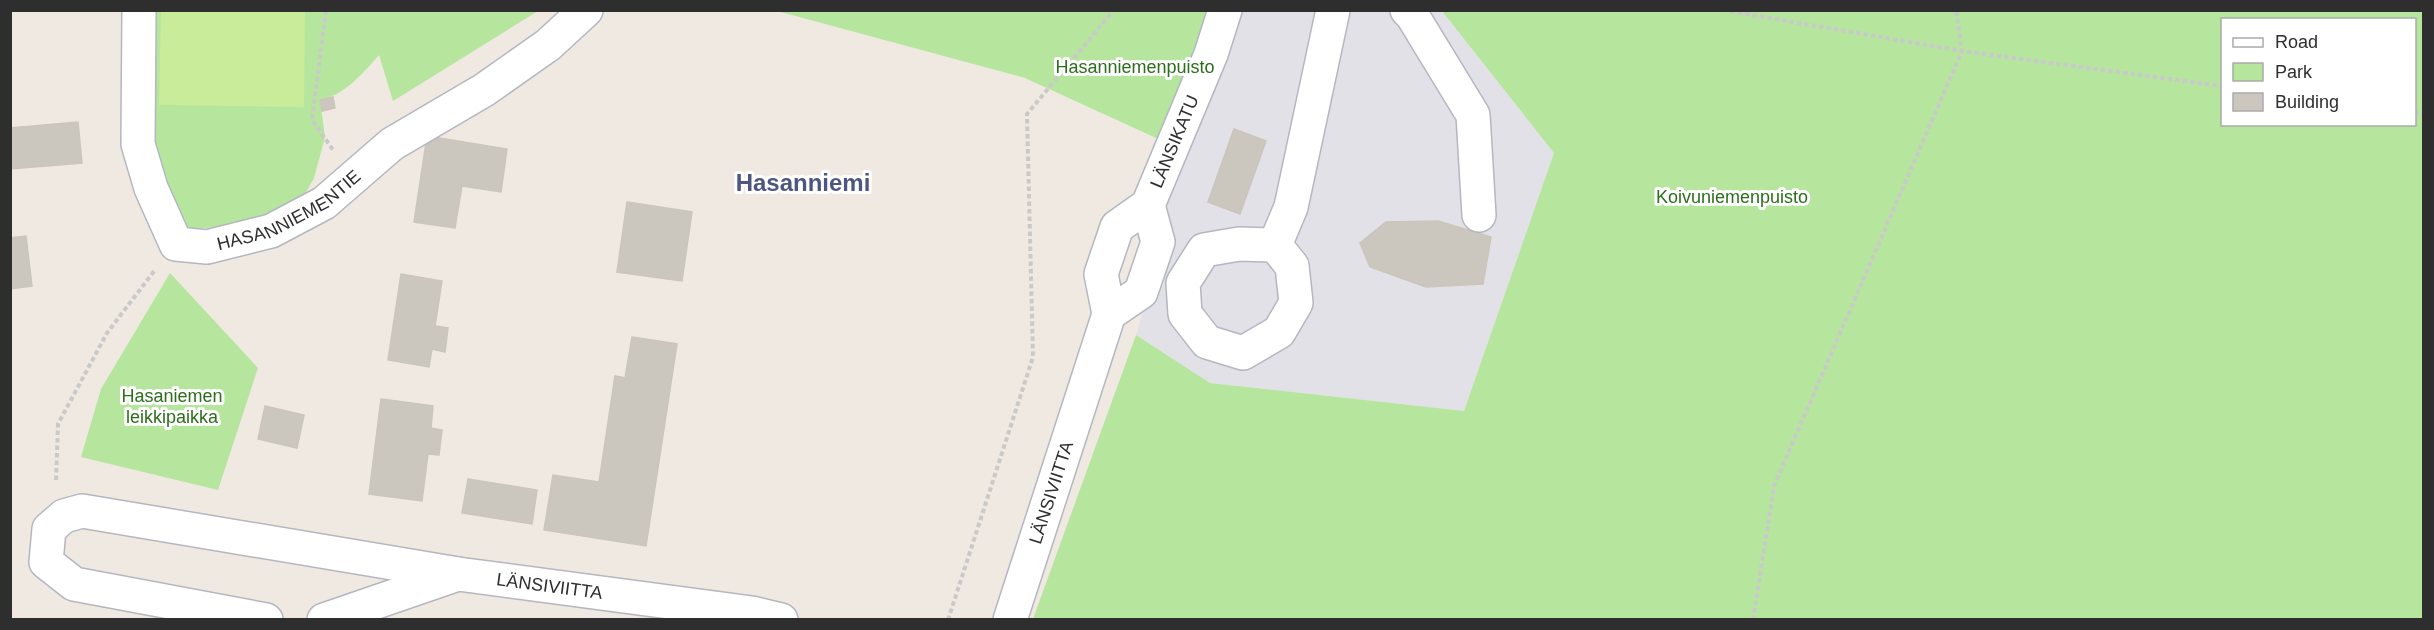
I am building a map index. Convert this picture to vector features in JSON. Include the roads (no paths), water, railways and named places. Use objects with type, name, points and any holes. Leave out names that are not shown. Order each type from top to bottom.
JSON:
[{"type":"street","name":"HASANNIEMENTIE","points":[[139,10],[138,144],[151,189],[176,244],[207,247],[271,231],[324,202],[392,144],[484,90],[548,45],[586,10]]},
{"type":"street","name":"LÄNSIKATU","points":[[1109,314],[1141,292],[1158,242],[1150,214],[1211,54],[1225,10]]},
{"type":"street","points":[[1275,245],[1291,207],[1333,10]]},
{"type":"street","points":[[1407,10],[1473,115],[1479,215]]},
{"type":"street","name":"LÄNSIKATU","points":[[1092,365],[1109,314],[1101,274],[1117,227],[1150,214]]},
{"type":"street","points":[[1150,214],[1204,250],[1239,244],[1275,245],[1292,266],[1296,303],[1279,332],[1243,353],[1207,342],[1185,314],[1183,283],[1204,250]]},
{"type":"street","name":"LÄNSIVIITTA","points":[[1010,620],[1092,365]]},
{"type":"street","points":[[266,620],[74,584],[46,562],[49,528],[64,516],[82,512],[458,574]]},
{"type":"street","name":"LÄNSIVIITTA","points":[[324,620],[458,574],[752,613],[781,620]]},
{"type":"district","name":"Hasanniemi","points":[[803,183]]},
{"type":"park label","name":"Hasanniemenpuisto","points":[[1135,67]]},
{"type":"park label","name":"Koivuniemenpuisto","points":[[1732,197]]},
{"type":"park label","name":"Hasaniemen leikkipaikka","points":[[172,406]]}]
